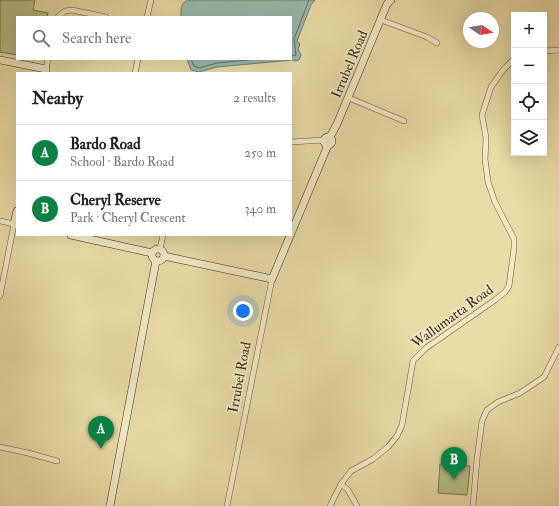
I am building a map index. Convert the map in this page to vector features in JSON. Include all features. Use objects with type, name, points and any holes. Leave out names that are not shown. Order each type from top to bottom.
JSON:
[{"type":"street","points":[[147,16],[151,0]]},
{"type":"street","name":"Irrubel Road","points":[[292,230],[328,141],[349,98],[387,4],[391,0]]},
{"type":"street","points":[[59,16],[65,10],[72,10],[101,16]]},
{"type":"street","points":[[381,20],[427,37],[437,43]]},
{"type":"street","points":[[547,51],[559,50]]},
{"type":"street","points":[[0,60],[46,71],[48,60]]},
{"type":"street","points":[[135,72],[138,60]]},
{"type":"street","name":"Wallumatta Road","points":[[330,506],[341,484],[351,471],[373,459],[388,447],[397,436],[402,425],[413,361],[415,358],[426,348],[500,296],[509,286],[514,239],[495,202],[488,182],[485,159],[486,138],[482,115],[491,87],[503,70],[511,63]]},
{"type":"street","points":[[349,98],[404,121]]},
{"type":"street","points":[[292,142],[328,141]]},
{"type":"street","points":[[0,221],[16,224],[0,296]]},
{"type":"street","points":[[81,236],[100,238],[152,253]]},
{"type":"street","points":[[163,236],[160,249],[164,256]]},
{"type":"street","name":"Irrubel Road","points":[[226,506],[272,279],[289,236]]},
{"type":"street","points":[[152,253],[156,249],[160,249]]},
{"type":"street","points":[[110,506],[156,261],[153,259],[152,253]]},
{"type":"street","points":[[164,256],[272,279]]},
{"type":"street","points":[[156,261],[160,261],[164,256]]},
{"type":"street","points":[[473,506],[482,421],[487,410],[498,402],[520,393],[544,377],[559,347]]},
{"type":"street","points":[[0,447],[57,461]]},
{"type":"street","points":[[341,484],[348,490],[357,506]]},
{"type":"green space","points":[[0,0],[35,0],[33,10],[48,13],[47,16],[16,16],[16,55],[0,52]]},
{"type":"green space","points":[[440,464],[470,466],[467,495],[438,493]]},
{"type":"water","points":[[187,0],[315,0],[311,5],[297,41],[300,44],[298,49],[301,55],[299,60],[295,61],[292,60],[292,16],[181,16],[182,5]]},
{"type":"water","points":[[187,60],[292,60],[217,67],[199,72],[191,70]]},
{"type":"place","name":"Bardo Road","points":[[101,449]]},
{"type":"place","name":"Cheryl Reserve","points":[[454,480]]}]
